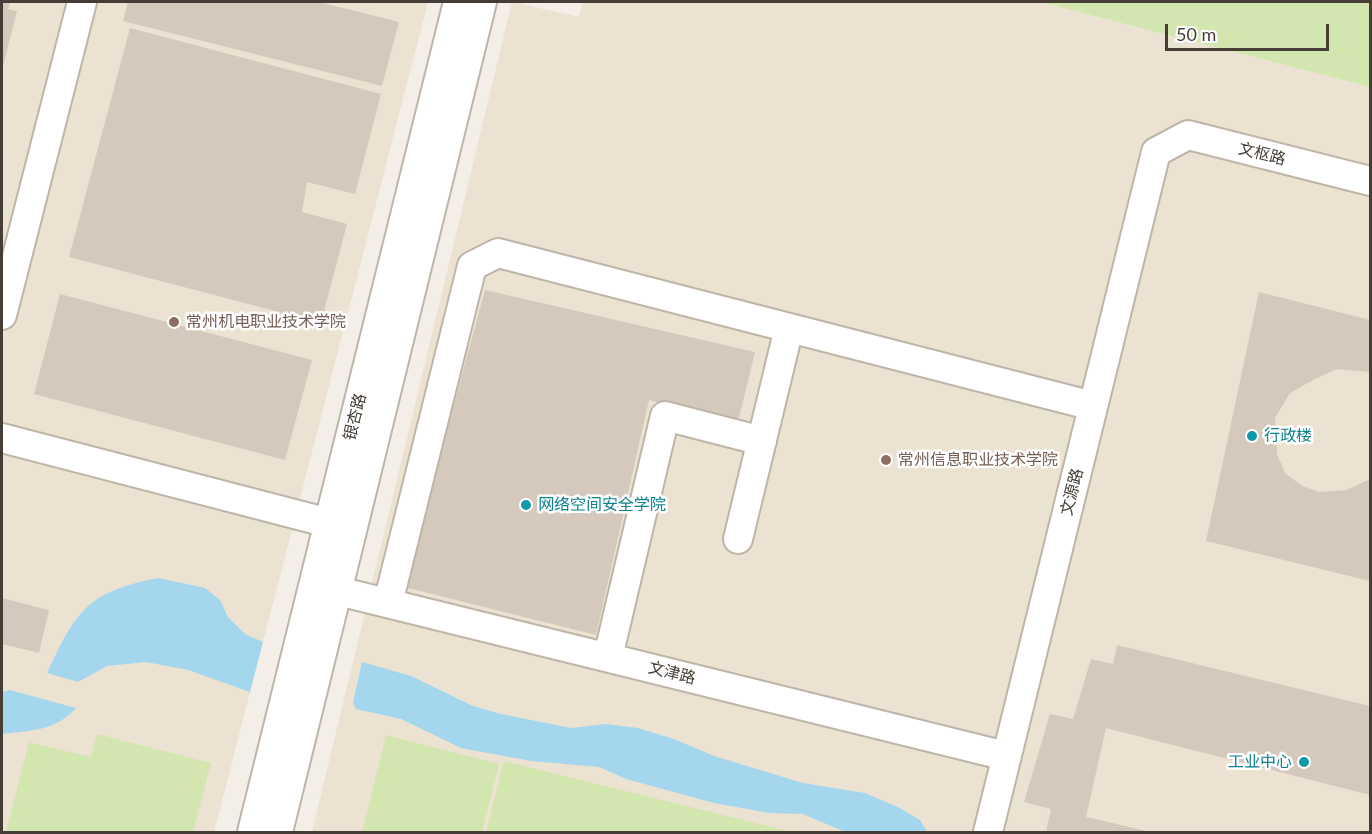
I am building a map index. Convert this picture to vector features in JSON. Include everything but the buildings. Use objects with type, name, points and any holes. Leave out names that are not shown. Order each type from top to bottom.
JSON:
[{"type":"street","points":[[2,315],[82,2]]},
{"type":"street","name":"银杏路","points":[[252,832],[458,2]]},
{"type":"street","name":"银杏路","points":[[278,832],[482,2]]},
{"type":"street","name":"文枢路","points":[[1156,152],[1188,135],[1371,181]]},
{"type":"street","name":"文源路","points":[[988,832],[1156,152]]},
{"type":"street","points":[[388,603],[472,266],[498,253],[1093,406]]},
{"type":"street","points":[[738,539],[789,328]]},
{"type":"street","points":[[608,657],[665,416],[762,441]]},
{"type":"street","points":[[2,438],[329,524]]},
{"type":"street","name":"文津路","points":[[338,591],[1006,756]]},
{"type":"shaded area","name":"常州机电职业技术学院","points":[[2,2],[428,2],[214,832],[2,832]]},
{"type":"shaded area","name":"常州信息职业技术学院","points":[[512,2],[579,17],[583,2],[1040,2],[1370,87],[1370,832],[312,832]]},
{"type":"green space","points":[[1040,2],[1370,2],[1370,87]]},
{"type":"green space","points":[[97,734],[211,763],[193,832],[6,832],[29,742],[91,757]]},
{"type":"green space","points":[[386,735],[499,764],[482,832],[362,832]]},
{"type":"green space","points":[[504,761],[792,832],[486,832]]},
{"type":"water","points":[[158,578],[205,588],[220,600],[228,617],[245,634],[263,642],[250,692],[188,670],[146,662],[107,666],[78,682],[47,673],[67,634],[87,607],[115,590]]},
{"type":"water","points":[[362,662],[411,676],[473,706],[501,714],[571,728],[606,724],[638,728],[674,739],[714,756],[803,783],[865,793],[900,808],[920,820],[927,832],[845,832],[803,814],[769,813],[714,803],[626,779],[599,767],[531,761],[461,748],[401,719],[356,709],[353,702]]},
{"type":"water","points":[[10,690],[76,708],[68,716],[51,726],[2,734],[2,692]]},
{"type":"place","name":"常州机电职业技术学院","points":[[174,322]]},
{"type":"place","name":"行政楼","points":[[1252,436]]},
{"type":"place","name":"常州信息职业技术学院","points":[[886,460]]},
{"type":"place","name":"网络空间安全学院","points":[[526,505]]},
{"type":"place","name":"工业中心","points":[[1304,762]]}]
